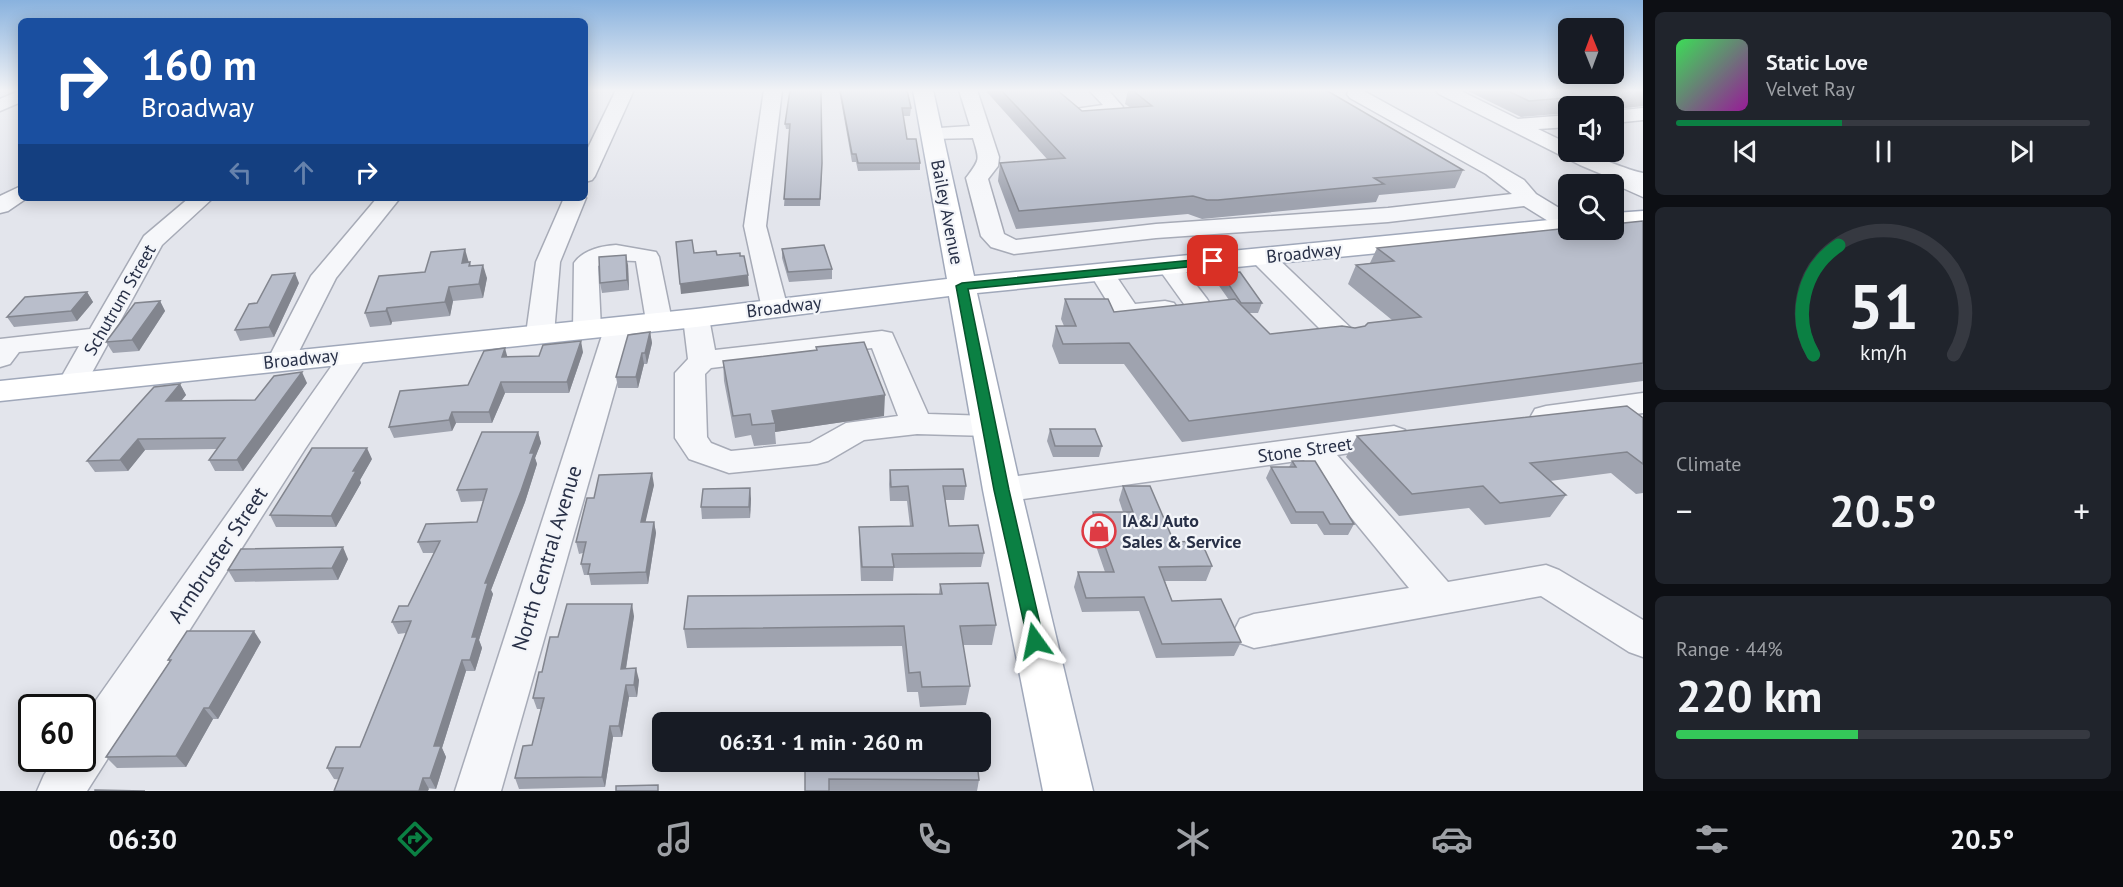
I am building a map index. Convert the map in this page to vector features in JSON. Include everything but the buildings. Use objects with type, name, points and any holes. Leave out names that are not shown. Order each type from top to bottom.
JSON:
[{"type":"main road","name":"Bailey Avenue","points":[[930,127],[1002,490],[1068,791]]},
{"type":"main road","points":[[1624,220],[1643,218]]},
{"type":"main road","name":"Broadway","points":[[0,391],[696,318],[962,286],[1168,265],[1263,258],[1558,226]]},
{"type":"street","points":[[588,170],[608,127]]},
{"type":"street","points":[[768,127],[754,226],[775,309]]},
{"type":"street","points":[[979,127],[989,160],[988,166],[977,178],[993,236],[999,242],[1014,247],[1528,199]]},
{"type":"street","points":[[1415,127],[1493,170],[1516,185],[1528,199],[1558,218]]},
{"type":"street","points":[[1519,127],[1618,174]]},
{"type":"street","points":[[931,133],[981,132]]},
{"type":"street","points":[[1624,175],[1643,179]]},
{"type":"street","points":[[1624,182],[1643,191]]},
{"type":"street","points":[[943,190],[980,189]]},
{"type":"street","points":[[0,206],[18,194]]},
{"type":"street","name":"Schutrum Street","points":[[73,383],[152,241],[199,201]]},
{"type":"street","points":[[281,361],[324,276],[386,201]]},
{"type":"street","points":[[540,334],[550,255],[574,201]]},
{"type":"street","points":[[1440,209],[1478,235]]},
{"type":"street","points":[[1181,230],[1213,261]]},
{"type":"street","points":[[952,237],[993,236]]},
{"type":"street","name":"North Central Avenue","points":[[478,791],[603,327],[586,262],[601,254],[614,252],[627,252],[647,257],[659,321]]},
{"type":"street","points":[[1263,258],[1345,338]]},
{"type":"street","points":[[1101,272],[1127,313],[1198,305],[1168,265]]},
{"type":"street","points":[[696,318],[702,360]]},
{"type":"street","points":[[0,358],[10,345],[99,336]]},
{"type":"street","points":[[917,424],[882,339],[702,360],[690,373],[691,438],[700,451],[729,462],[817,453],[857,430],[917,424],[989,426]]},
{"type":"street","name":"Armbruster Street","points":[[96,737],[355,353]]},
{"type":"street","points":[[1513,421],[1643,403]]},
{"type":"street","name":"Stone Street","points":[[1002,490],[1419,434]]},
{"type":"street","points":[[1313,449],[1439,598]]},
{"type":"street","points":[[1254,631],[1546,580],[1643,640]]},
{"type":"street","name":"Armbruster Street","points":[[60,791],[73,772]]},
{"type":"place","name":"IA&J Auto Sales & Service","points":[[1099,531]]},
{"type":"route","points":[[1035,641],[1002,490],[962,286],[1213,261]]}]
